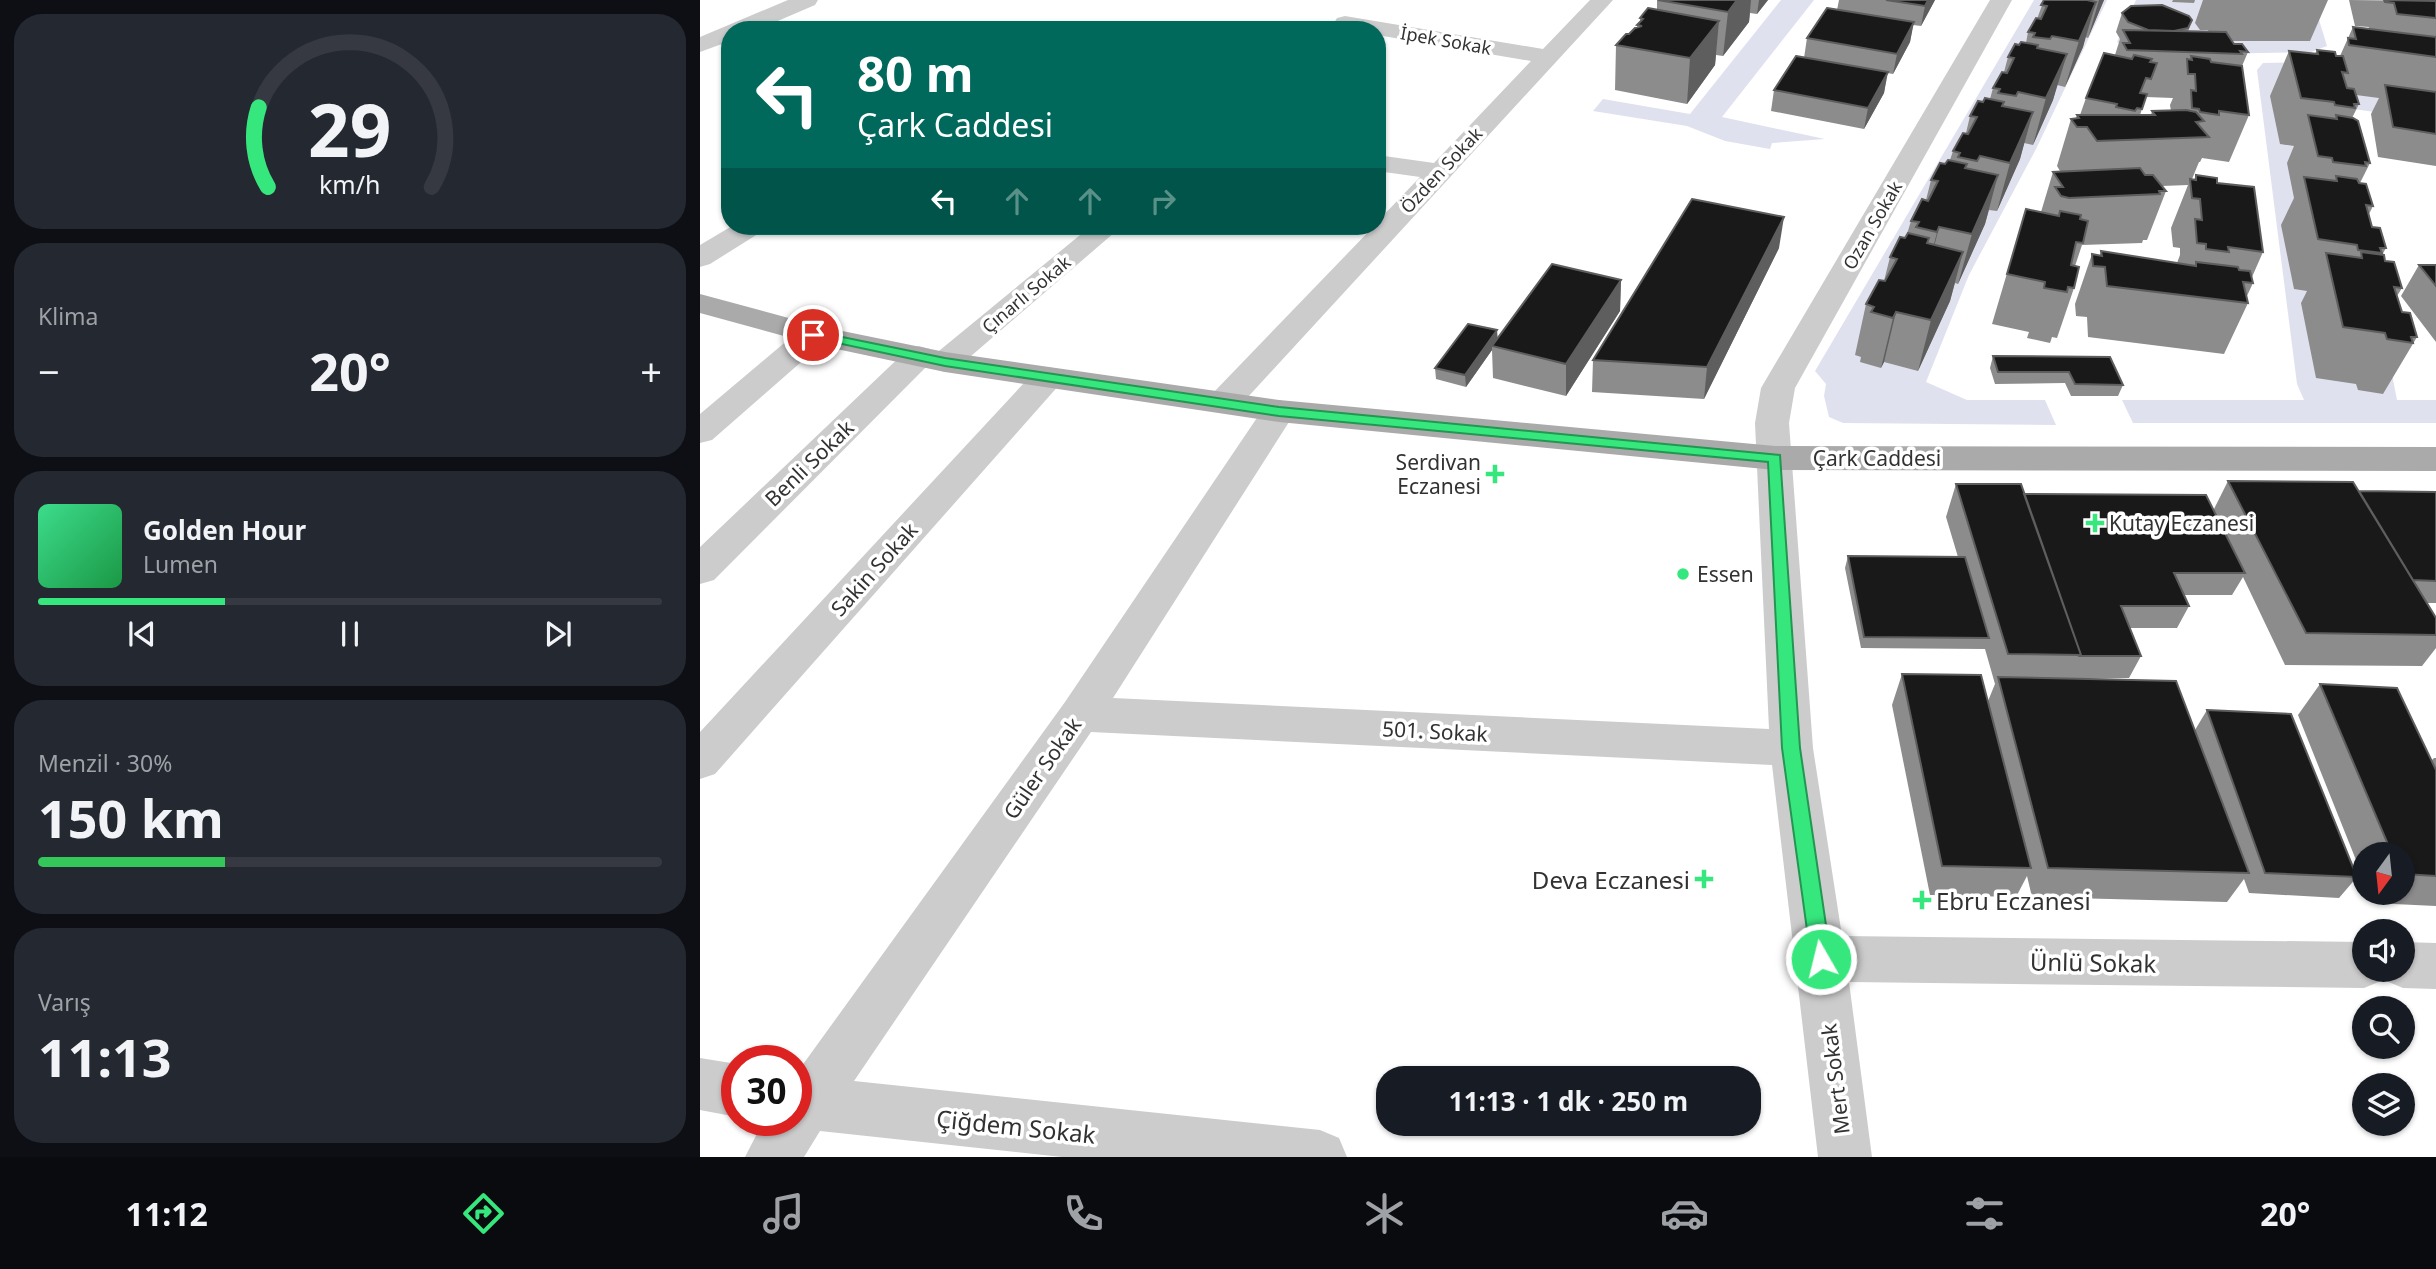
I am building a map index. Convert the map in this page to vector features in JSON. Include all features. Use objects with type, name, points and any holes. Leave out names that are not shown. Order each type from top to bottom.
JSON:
[{"type":"main road","name":"Çark Caddesi","points":[[704,309],[932,359],[1279,411],[1775,458],[2436,459]]},
{"type":"street","points":[[758,21],[807,0]]},
{"type":"street","name":"Özden Sokak","points":[[1386,229],[1602,0]]},
{"type":"street","name":"Ozan Sokak","points":[[1775,458],[1772,423],[1778,388],[2001,0]]},
{"type":"street","points":[[1348,21],[1364,8]]},
{"type":"street","name":"İpek Sokak","points":[[1386,34],[1547,57]]},
{"type":"street","points":[[700,45],[721,37]]},
{"type":"street","points":[[1386,164],[1439,172]]},
{"type":"street","points":[[700,258],[737,235]]},
{"type":"street","name":"Çınarlı Sokak","points":[[932,359],[1096,235]]},
{"type":"street","name":"Özden Sokak","points":[[1224,402],[1380,235]]},
{"type":"street","points":[[700,432],[813,335]]},
{"type":"street","name":"Benli Sokak","points":[[700,570],[932,359]]},
{"type":"street","name":"Sakin Sokak","points":[[700,761],[1048,377]]},
{"type":"street","name":"Güler Sokak","points":[[812,1093],[1080,714],[1279,411]]},
{"type":"street","name":"Mert Sokak","points":[[1775,458],[1791,748],[1821,959],[1844,1157]]},
{"type":"street","name":"501. Sokak","points":[[1080,714],[1791,748]]},
{"type":"street","name":"Ünlü Sokak","points":[[1821,959],[2352,965]]},
{"type":"street","points":[[2415,965],[2436,966]]},
{"type":"street","points":[[700,1084],[721,1088]]},
{"type":"street","name":"Çiğdem Sokak","points":[[812,1112],[1241,1154],[1320,1157]]},
{"type":"street","name":"Güler Sokak","points":[[772,1157],[784,1136]]},
{"type":"shaded area","points":[[1781,0],[1814,0],[1722,117],[1825,139],[1772,143],[1770,149],[1725,141],[1687,126],[1593,111],[1603,99],[1690,114]]},
{"type":"shaded area","points":[[2034,0],[2107,0],[2036,149],[1969,275],[1926,382],[1967,400],[2045,400],[2056,425],[1843,423],[1829,417],[1824,396],[1826,384],[1815,371]]},
{"type":"shaded area","points":[[2136,0],[2313,0],[2327,46],[2311,52],[2153,55],[2128,49],[2117,42]]},
{"type":"shaded area","points":[[2307,62],[2436,121],[2340,107],[2397,400],[2436,400],[2436,423],[2133,423],[2122,400],[2304,400],[2297,384],[2257,70],[2263,63]]},
{"type":"building","points":[[1658,0],[1737,0],[1728,12]]},
{"type":"building","points":[[1886,0],[1928,0],[1925,6]]},
{"type":"building","points":[[2044,0],[2096,2],[2079,41],[2052,36],[2050,39],[2033,37],[2035,33],[2028,32],[2036,18],[2041,19],[2047,6],[2041,5]]},
{"type":"building","points":[[2384,0],[2436,1],[2436,18],[2397,14],[2394,3]]},
{"type":"building","points":[[2162,5],[2189,16],[2192,20],[2188,28],[2174,31],[2148,30],[2128,22],[2122,13],[2131,6]]},
{"type":"building","points":[[1648,8],[1719,21],[1690,58],[1616,45],[1626,34],[1642,26],[1637,25]]},
{"type":"building","points":[[1827,8],[1914,22],[1897,54],[1807,38]]},
{"type":"building","points":[[2353,27],[2436,37],[2436,57],[2349,45],[2348,38],[2356,39]]},
{"type":"building","points":[[2123,30],[2226,32],[2234,44],[2242,44],[2248,52],[2127,50],[2123,43],[2130,43]]},
{"type":"building","points":[[2021,42],[2067,54],[2046,98],[2018,92],[2016,96],[1998,93],[2000,89],[1993,88],[2002,72],[2007,73],[2014,58],[2008,57],[2015,44],[2019,45]]},
{"type":"building","points":[[2317,50],[2343,56],[2348,73],[2342,72],[2347,88],[2354,89],[2359,104],[2354,104],[2355,108],[2301,98],[2289,51],[2318,54]]},
{"type":"building","points":[[2104,53],[2132,59],[2134,55],[2152,59],[2150,62],[2157,63],[2151,79],[2146,78],[2140,93],[2147,94],[2142,109],[2137,108],[2135,111],[2116,107],[2117,104],[2086,98]]},
{"type":"building","points":[[1796,56],[1888,72],[1868,108],[1774,90]]},
{"type":"building","points":[[2191,56],[2242,66],[2249,115],[2219,111],[2219,115],[2192,108],[2191,90],[2196,91],[2195,74],[2188,74],[2187,59],[2192,60]]},
{"type":"building","points":[[2385,85],[2436,92],[2436,134],[2393,127]]},
{"type":"building","points":[[1985,98],[2004,102],[2002,106],[2033,112],[2010,163],[1980,156],[1977,161],[1958,157],[1960,153],[1953,151],[1963,133],[1968,134],[1977,117],[1970,116],[1978,101],[1983,102]]},
{"type":"building","points":[[2152,111],[2196,112],[2204,121],[2196,122],[2209,137],[2097,141],[2087,127],[2077,127],[2071,119],[2079,118],[2077,115],[2155,115]]},
{"type":"building","points":[[2308,115],[2337,119],[2336,115],[2358,121],[2370,163],[2365,162],[2366,166],[2333,162],[2332,158],[2318,156]]},
{"type":"building","points":[[1948,160],[1967,164],[1965,168],[1998,175],[1972,234],[1939,227],[1937,232],[1916,227],[1919,222],[1911,221],[1922,199],[1928,201],[1938,181],[1931,180],[1940,163],[1945,164]]},
{"type":"building","points":[[2140,168],[2145,175],[2153,175],[2166,191],[2159,191],[2160,194],[2069,198],[2061,196],[2055,187],[2063,187],[2053,172]]},
{"type":"building","points":[[2196,175],[2217,178],[2217,183],[2254,187],[2263,252],[2228,247],[2229,252],[2206,249],[2206,244],[2197,243],[2195,219],[2202,220],[2200,199],[2192,198],[2190,179],[2196,180]]},
{"type":"building","points":[[2336,176],[2357,179],[2359,183],[2366,184],[2373,206],[2366,205],[2372,227],[2380,228],[2386,248],[2380,248],[2382,253],[2358,250],[2357,245],[2318,239],[2304,177],[2337,181]]},
{"type":"building","points":[[1692,199],[1784,217],[1707,367],[1593,360]]},
{"type":"building","points":[[2026,209],[2059,216],[2060,211],[2081,215],[2080,219],[2088,221],[2083,243],[2076,242],[2071,265],[2079,267],[2074,288],[2068,287],[2067,292],[2044,288],[2045,282],[2007,274]]},
{"type":"building","points":[[1908,233],[1929,238],[1927,243],[1963,252],[1931,320],[1896,312],[1893,318],[1871,312],[1874,307],[1866,304],[1879,280],[1885,281],[1897,259],[1890,257],[1900,237],[1905,238]]},
{"type":"building","points":[[2101,251],[2196,266],[2196,262],[2238,267],[2239,270],[2250,271],[2253,283],[2243,282],[2248,303],[2107,286],[2105,267],[2093,266],[2092,254],[2102,256]]},
{"type":"building","points":[[2361,252],[2384,255],[2385,261],[2394,262],[2402,288],[2394,287],[2402,312],[2410,313],[2417,337],[2411,337],[2413,343],[2387,339],[2385,333],[2343,327],[2326,253],[2362,258]]},
{"type":"building","points":[[1552,264],[1621,280],[1566,364],[1492,346]]},
{"type":"building","points":[[2419,265],[2436,265],[2436,286]]},
{"type":"building","points":[[1468,324],[1497,330],[1465,375],[1435,368]]},
{"type":"building","points":[[1993,356],[2110,357],[2123,385],[2075,384],[2069,372],[1998,372]]},
{"type":"building","points":[[2228,481],[2353,482],[2436,618],[2436,635],[2306,633]]},
{"type":"building","points":[[1956,484],[2021,484],[2081,655],[2008,654]]},
{"type":"building","points":[[2359,491],[2436,492],[2436,581],[2413,580]]},
{"type":"building","points":[[2024,494],[2206,495],[2245,573],[2174,573],[2189,606],[2121,606],[2141,656],[2080,656]]},
{"type":"building","points":[[1848,556],[1965,557],[1989,638],[1864,637]]},
{"type":"building","points":[[1902,674],[1981,675],[2031,868],[1942,866]]},
{"type":"building","points":[[1998,677],[2176,681],[2249,873],[2048,868]]},
{"type":"building","points":[[2320,684],[2397,688],[2436,770],[2436,876],[2415,875],[2415,842],[2387,842]]},
{"type":"building","points":[[2207,710],[2291,714],[2352,865],[2352,877],[2265,873]]},
{"type":"place","name":"Serdivan Eczanesi","points":[[1495,474]]},
{"type":"place","name":"Kutay Eczanesi","points":[[2095,523]]},
{"type":"place","name":"Essen","points":[[1683,574]]},
{"type":"place","name":"Deva Eczanesi","points":[[1704,879]]},
{"type":"place","name":"Ebru Eczanesi","points":[[1922,900]]},
{"type":"route","points":[[813,335],[945,362],[1279,411],[1775,458],[1791,748],[1821,959]]}]
